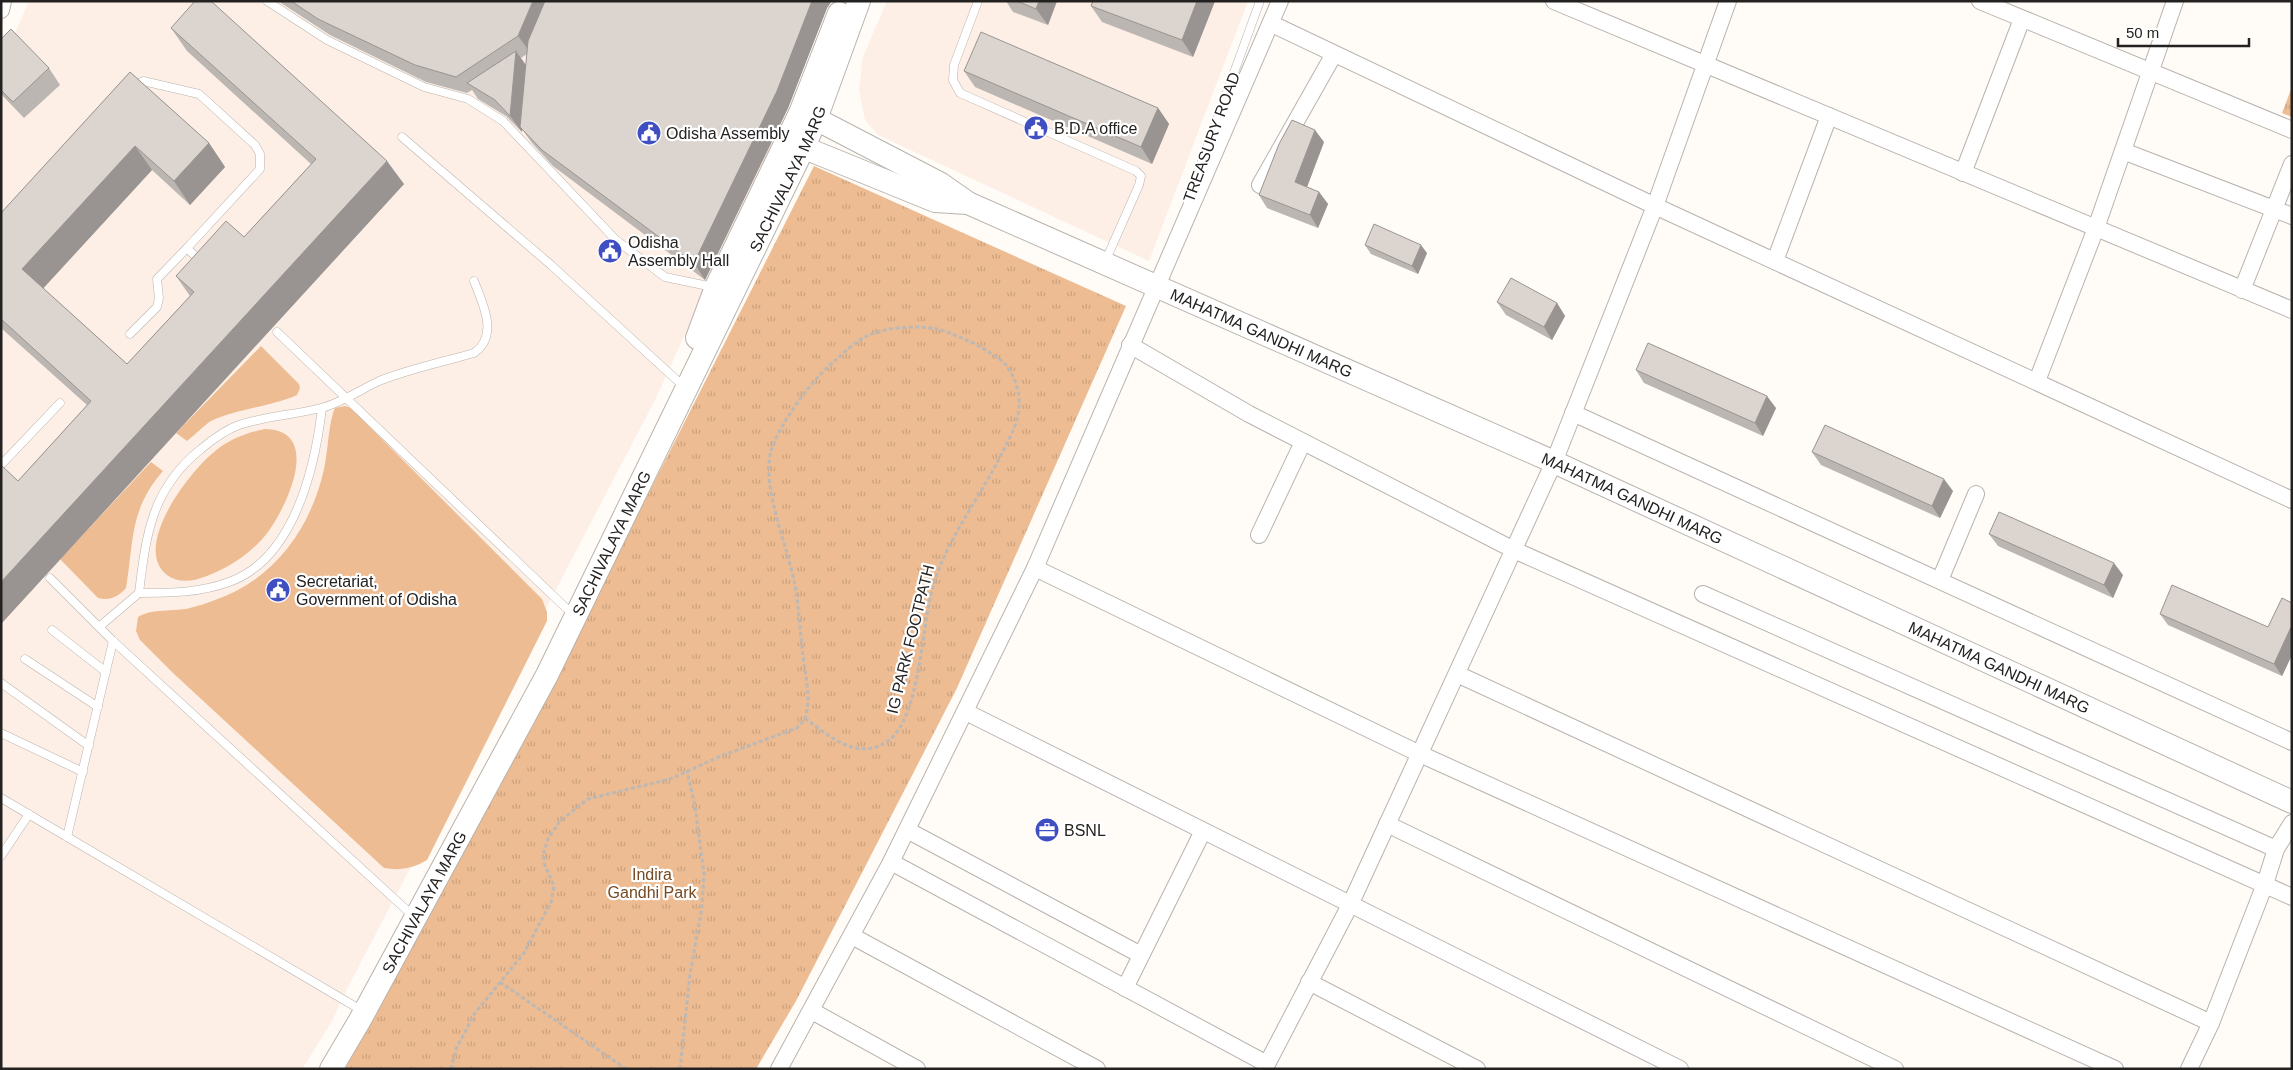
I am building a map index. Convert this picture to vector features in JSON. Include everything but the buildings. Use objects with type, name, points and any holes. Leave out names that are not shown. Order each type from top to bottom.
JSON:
[{"type":"street","points":[[1,10],[2,1]]},
{"type":"street","name":"SACHIVALAYA MARG","points":[[808,116],[843,1]]},
{"type":"street","name":"SACHIVALAYA MARG","points":[[331,1069],[365,1011],[547,675],[808,116],[859,1]]},
{"type":"street","points":[[779,1069],[908,830],[1035,568],[1158,280],[1272,24],[1280,1]]},
{"type":"street","points":[[1554,1],[2292,310]]},
{"type":"street","points":[[891,862],[1269,1067],[1309,982],[1350,904],[1554,462],[1655,206],[1728,1]]},
{"type":"street","points":[[1980,1],[2292,130]]},
{"type":"street","points":[[2037,381],[2096,228],[2175,1]]},
{"type":"street","points":[[1963,173],[2022,19]]},
{"type":"street","points":[[1272,24],[1655,206],[2292,500]]},
{"type":"street","points":[[1260,185],[1334,54]]},
{"type":"street","name":"MAHATMA GANDHI MARG","points":[[808,116],[941,184],[968,203],[1104,264],[1158,280],[2292,802]]},
{"type":"street","points":[[1775,261],[1829,116]]},
{"type":"street","name":"SACHIVALAYA MARG","points":[[319,1069],[411,914],[680,383],[716,288],[795,144]]},
{"type":"street","name":"MAHATMA GANDHI MARG","points":[[795,144],[934,201],[968,203]]},
{"type":"street","points":[[2123,151],[2292,216]]},
{"type":"street","points":[[2242,290],[2292,164]]},
{"type":"street","points":[[1130,345],[1249,414],[1514,550],[2292,897]]},
{"type":"street","points":[[1573,413],[2292,742]]},
{"type":"street","points":[[1259,535],[1303,442]]},
{"type":"street","points":[[1940,580],[1976,494]]},
{"type":"street","points":[[1035,568],[1420,754],[2115,1069]]},
{"type":"street","points":[[1703,594],[2276,849]]},
{"type":"street","points":[[1457,674],[2211,1023]]},
{"type":"street","points":[[966,712],[1680,1069]]},
{"type":"street","points":[[2188,1069],[2211,1023],[2266,884],[2276,849],[2292,823]]},
{"type":"street","points":[[1387,824],[1895,1069]]},
{"type":"street","points":[[908,830],[1141,955]]},
{"type":"street","points":[[1125,988],[1203,831]]},
{"type":"street","points":[[852,936],[1097,1069]]},
{"type":"street","points":[[1309,982],[1477,1069]]},
{"type":"street","points":[[812,1011],[917,1069]]},
{"type":"lane","points":[[267,1],[327,40],[424,86],[468,99],[503,121],[616,240],[665,277],[716,288]]},
{"type":"lane","points":[[978,1],[954,64],[952,80],[960,93],[1136,171],[1140,176],[1139,185],[1104,264]]},
{"type":"lane","name":"TREASURY ROAD","points":[[1158,280],[1260,1]]},
{"type":"lane","points":[[127,92],[134,85],[144,81],[199,94],[255,145],[260,154],[260,169],[157,278],[159,298],[157,307],[130,334]]},
{"type":"lane","points":[[468,99],[476,94]]},
{"type":"lane","points":[[526,146],[527,136]]},
{"type":"lane","points":[[402,137],[551,265],[680,383]]},
{"type":"lane","points":[[187,248],[206,265]]},
{"type":"lane","points":[[139,593],[146,538],[161,496],[174,474],[192,456],[216,437],[237,426],[264,418],[322,408],[382,380],[474,353],[482,347],[486,337],[487,325],[486,312],[474,281]]},
{"type":"lane","points":[[277,332],[566,608]]},
{"type":"lane","points":[[1,465],[60,403]]},
{"type":"lane","points":[[99,628],[139,593],[185,593],[232,581],[253,568],[274,549],[292,521],[309,480],[318,444],[322,408]]},
{"type":"lane","points":[[50,578],[99,628],[411,914]]},
{"type":"lane","points":[[52,630],[106,672]]},
{"type":"lane","points":[[67,837],[113,641]]},
{"type":"lane","points":[[25,659],[98,707]]},
{"type":"lane","points":[[1,683],[88,746]]},
{"type":"lane","points":[[1,733],[82,772]]},
{"type":"lane","points":[[1,798],[356,1007]]},
{"type":"lane","points":[[1,856],[29,814]]},
{"type":"path","name":"IG PARK FOOTPATH","points":[[918,327],[940,330],[985,351],[1004,363],[1013,377],[1020,403],[1015,428],[972,508],[946,551],[933,587],[915,684],[906,715],[898,730],[889,740],[876,747],[853,748],[832,738],[806,719],[808,699],[795,585],[768,474],[771,452],[781,426],[830,364],[868,335],[896,329],[918,327]]},
{"type":"path","points":[[451,1069],[456,1049],[476,1013],[524,953],[551,902],[554,886],[544,863],[544,852],[548,839],[560,822],[588,800],[670,779],[721,756],[796,728],[806,719]]},
{"type":"path","points":[[680,1069],[690,974],[702,908],[704,874],[695,806],[687,771]]},
{"type":"path","points":[[500,982],[626,1069]]},
{"type":"shaded area","name":"Secretariat, Government of Odisha","points":[[29,1],[828,1],[791,102],[655,400],[349,985],[331,1023],[302,1069],[1,1069],[1,65]]},
{"type":"shaded area","name":"B.D.A office","points":[[887,1],[1248,1],[1149,261],[878,135],[865,120],[859,89],[863,57]]},
{"type":"green space","points":[[2292,87],[2292,117],[2282,113]]},
{"type":"green space","name":"Indira Gandhi Park","points":[[814,166],[1126,306],[957,688],[796,1001],[756,1069],[345,1069],[579,631]]},
{"type":"green space","points":[[261,346],[299,384],[300,388],[297,395],[232,413],[211,421],[187,441],[176,433]]},
{"type":"green space","points":[[345,406],[351,408],[542,599],[547,612],[547,621],[427,860],[412,867],[401,869],[384,868],[173,673],[140,640],[136,631],[138,617],[144,614],[190,608],[236,591],[272,565],[287,549],[310,512],[318,491],[335,408]]},
{"type":"green space","points":[[265,429],[283,433],[293,442],[296,455],[291,488],[284,505],[268,532],[248,552],[232,563],[202,578],[182,581],[167,575],[158,562],[156,547],[160,529],[168,510],[179,492],[191,475],[220,447],[238,437]]},
{"type":"green space","points":[[151,462],[163,471],[152,485],[138,513],[132,541],[126,588],[114,598],[98,598],[60,559]]},
{"type":"place","name":"B.D.A office","points":[[1036,128]]},
{"type":"place","name":"Odisha Assembly","points":[[649,133]]},
{"type":"place","name":"Odisha Assembly Hall","points":[[610,251]]},
{"type":"place","name":"Secretariat, Government of Odisha","points":[[278,590]]},
{"type":"place","name":"BSNL","points":[[1047,830]]}]
